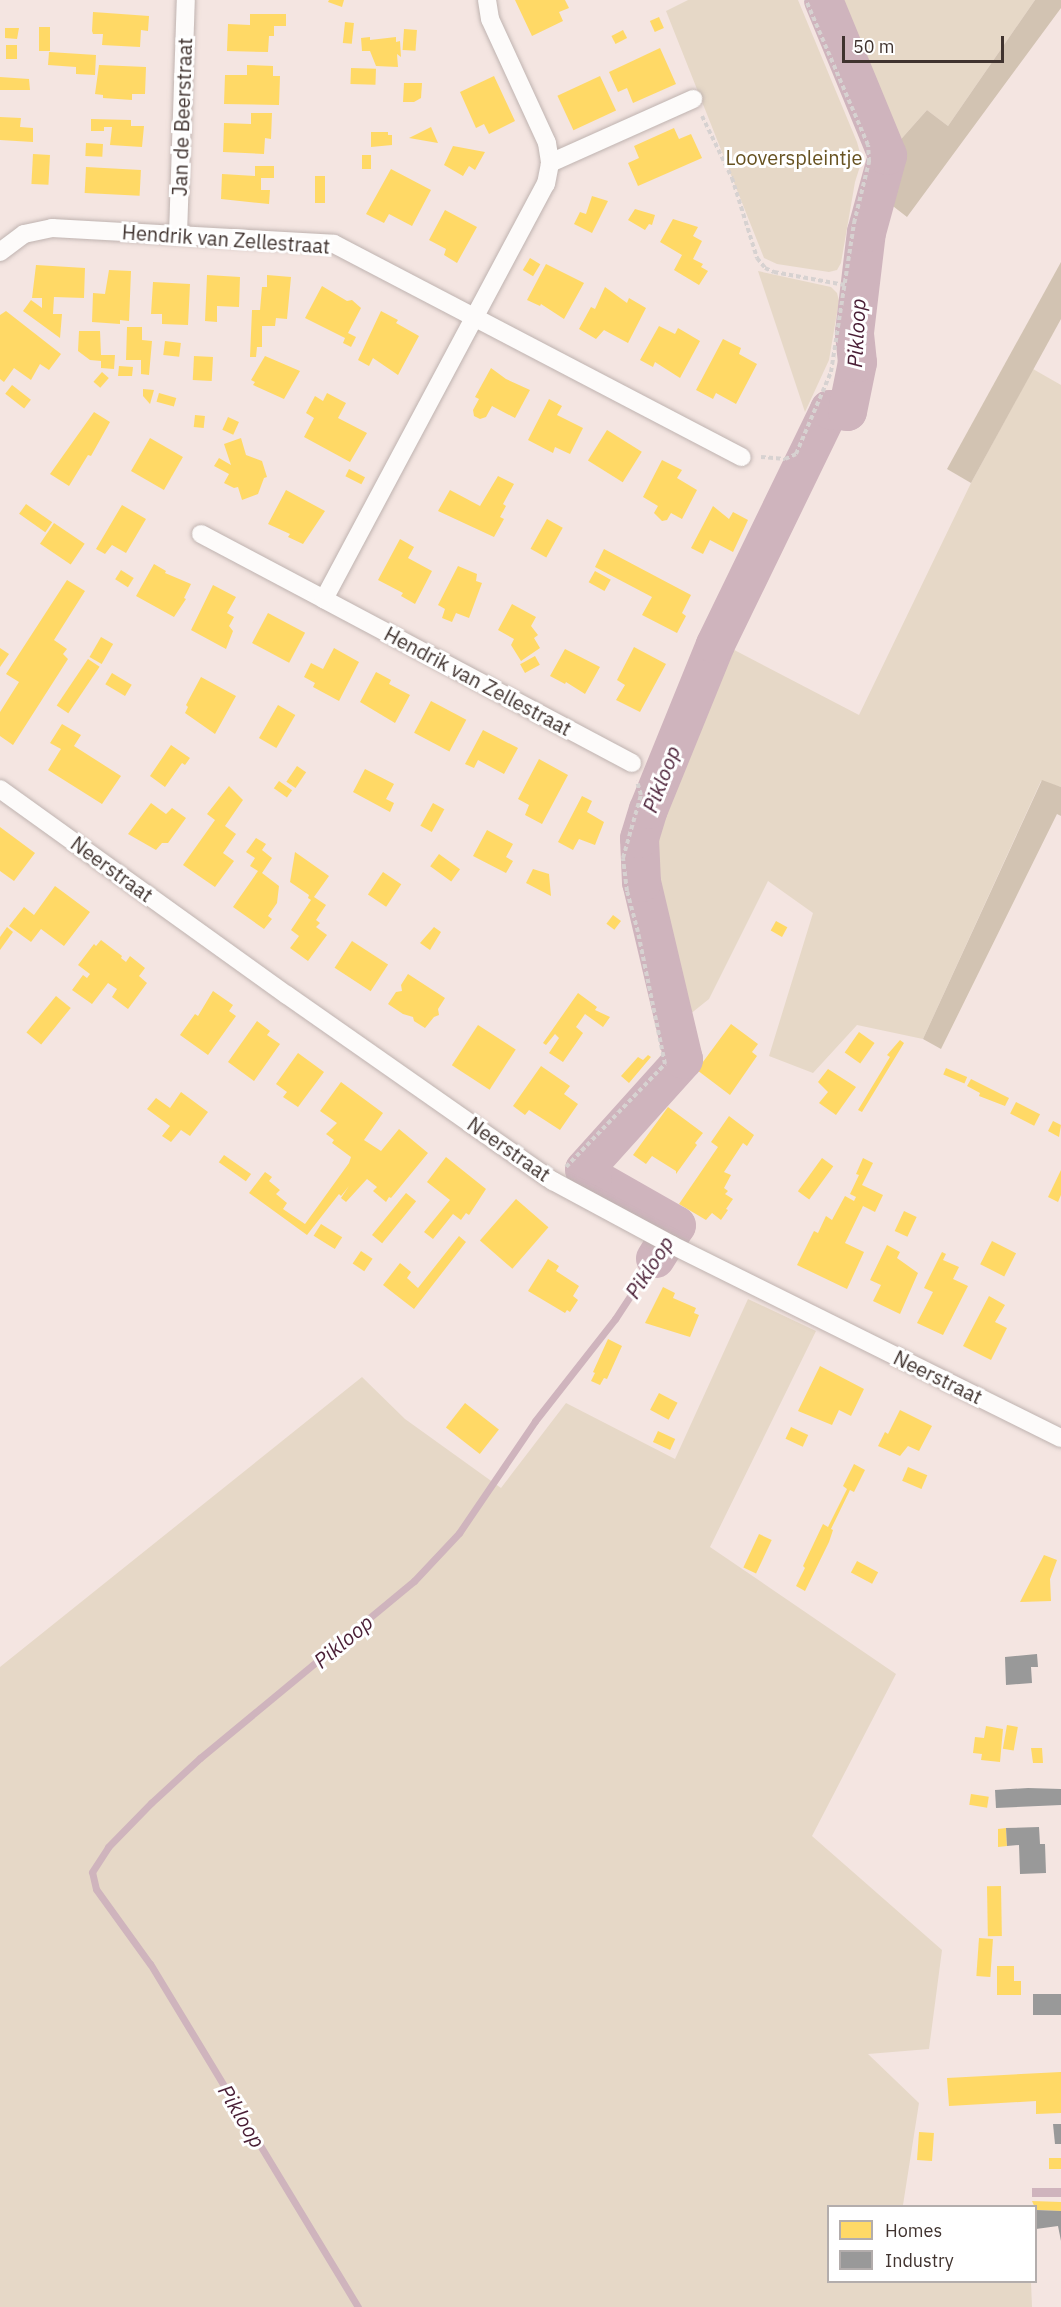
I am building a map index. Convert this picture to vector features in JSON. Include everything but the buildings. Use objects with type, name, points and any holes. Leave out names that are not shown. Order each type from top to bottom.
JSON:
[{"type":"street","name":"Jan de Beerstraat","points":[[178,235],[186,0]]},
{"type":"street","points":[[324,599],[477,317],[546,184],[550,164],[547,143],[490,19],[487,0]]},
{"type":"street","points":[[550,164],[693,99]]},
{"type":"street","name":"Hendrik van Zellestraat","points":[[0,252],[24,234],[52,228],[334,244],[742,457]]},
{"type":"street","name":"Hendrik van Zellestraat","points":[[201,534],[633,763]]},
{"type":"street","name":"Neerstraat","points":[[0,789],[287,995],[553,1181],[664,1241],[1061,1438]]},
{"type":"path","points":[[742,457],[785,459],[796,454],[831,372],[854,223],[867,171],[868,145],[806,0]]},
{"type":"path","points":[[693,99],[732,178],[757,258],[765,268],[774,273],[845,285]]},
{"type":"path","points":[[553,1181],[665,1064],[638,932],[627,891],[623,858],[642,795],[633,763]]},
{"type":"green space","name":"Looverspleintje","points":[[688,0],[798,0],[857,142],[862,160],[855,182],[841,263],[837,270],[829,272],[777,264],[764,258],[666,11]]},
{"type":"green space","points":[[825,0],[1035,0],[948,126],[927,110],[887,155]]},
{"type":"green space","points":[[758,271],[831,287],[837,293],[839,301],[829,360],[805,412]]},
{"type":"green space","points":[[1033,369],[1061,385],[1061,787],[1041,781],[923,1039],[857,1025],[813,1073],[769,1056],[813,913],[768,881],[709,999],[664,1035],[641,882],[639,838],[648,809],[719,642],[859,715],[971,483]]},
{"type":"green space","points":[[748,1299],[816,1331],[710,1547],[896,1674],[812,1836],[942,1950],[929,2049],[868,2054],[919,2103],[903,2205],[827,2205],[827,2283],[1031,2283],[1032,2307],[0,2307],[0,1667],[362,1377],[405,1419],[501,1488],[566,1403],[675,1459]]},
{"type":"shaded area","points":[[1035,0],[1061,0],[1061,8],[907,217],[880,196],[887,155],[927,110],[948,126]]},
{"type":"shaded area","points":[[1061,262],[1061,319],[971,483],[947,469]]},
{"type":"shaded area","points":[[1042,780],[1061,787],[1061,816],[1057,814],[941,1049],[923,1039]]},
{"type":"shaded area","points":[[1032,2188],[1061,2188],[1061,2197],[1032,2197]]},
{"type":"waterway","name":"Pikloop","points":[[655,1258],[676,1225],[592,1177],[584,1169],[683,1059],[641,882],[639,838],[648,809],[715,644],[829,409],[847,411],[857,362],[854,332],[866,232],[887,155],[823,0]]},
{"type":"waterway","name":"Pikloop","points":[[358,2307],[150,1964],[96,1889],[92,1872],[108,1847],[151,1803],[200,1758],[414,1581],[459,1533],[535,1421],[615,1319],[655,1258]]}]
